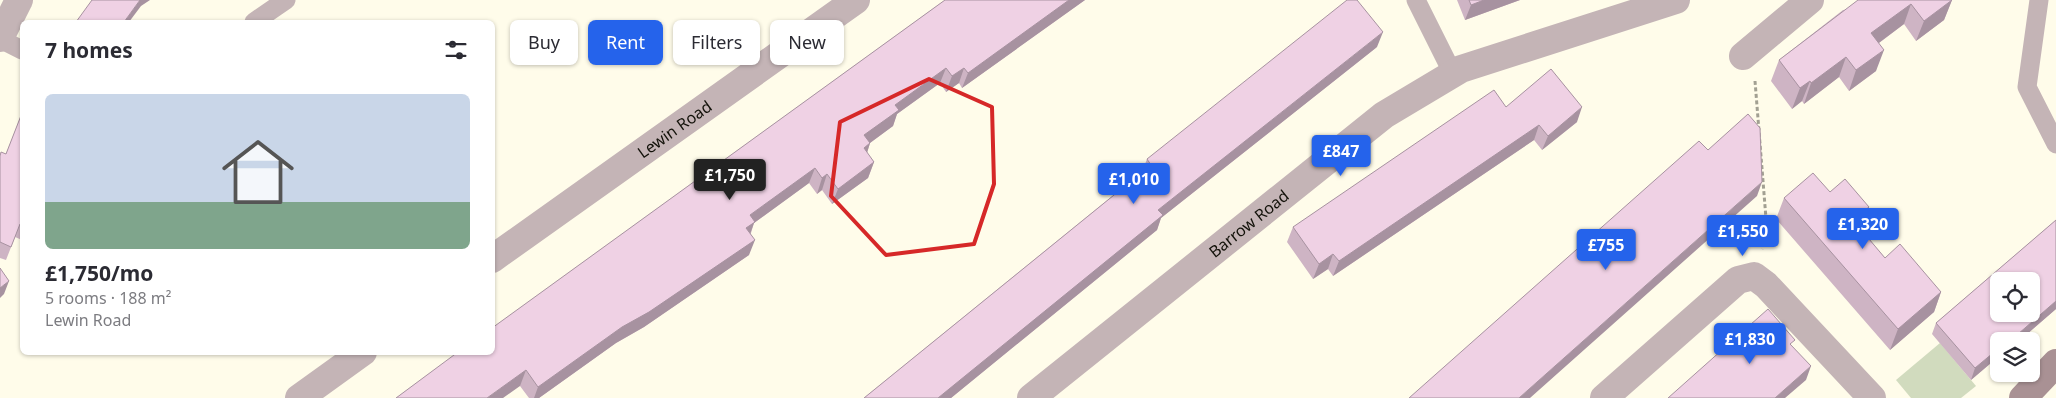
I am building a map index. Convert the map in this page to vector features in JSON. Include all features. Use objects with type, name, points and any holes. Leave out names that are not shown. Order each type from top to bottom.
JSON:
[{"type":"main road","points":[[2024,398],[2056,363]]},
{"type":"street","points":[[0,39],[19,0]]},
{"type":"street","name":"Lewin Road","points":[[495,258],[856,0]]},
{"type":"street","name":"Barrow Road","points":[[1031,398],[1384,115],[1461,70],[1676,0]]},
{"type":"street","points":[[1748,67],[1810,0]]},
{"type":"street","points":[[1604,398],[1738,280],[1754,276],[1766,285],[1872,398]]},
{"type":"street","points":[[299,398],[359,355]]},
{"type":"lane","points":[[257,20],[286,0]]},
{"type":"lane","points":[[1416,0],[1453,74]]},
{"type":"lane","points":[[2039,0],[2027,87],[2056,144]]},
{"type":"lane","points":[[0,39],[20,49]]},
{"type":"path","points":[[1748,67],[1757,85],[1767,231],[1754,276]]},
{"type":"highlighted area","points":[[929,79],[992,107],[994,184],[974,244],[886,255],[831,196],[840,122]]},
{"type":"green space","points":[[1940,343],[1976,386],[1961,398],[1911,398],[1896,380]]},
{"type":"building","points":[[92,0],[140,0],[125,20],[77,20]]},
{"type":"building","points":[[945,0],[1069,0],[968,73],[964,68],[952,76],[946,68],[895,105],[899,110],[864,135],[870,143],[864,148],[874,162],[838,189],[827,174],[822,178],[815,168],[750,215],[755,222],[746,228],[755,240],[649,312],[622,327],[538,387],[526,370],[487,398],[396,398],[454,355],[495,355],[495,326]]},
{"type":"building","points":[[1347,0],[1357,0],[1383,32],[1158,210],[1163,215],[938,398],[864,398],[1151,165],[1147,159]]},
{"type":"building","points":[[1469,0],[1484,0],[1471,5]]},
{"type":"building","points":[[1858,0],[1952,0],[1924,21],[1911,4],[1871,33],[1884,50],[1856,70],[1846,57],[1811,83],[1810,81],[1800,88],[1779,60]]},
{"type":"building","points":[[1551,69],[1582,107],[1548,136],[1539,125],[1339,261],[1333,254],[1319,264],[1293,227],[1494,90],[1506,107]]},
{"type":"building","points":[[1748,114],[1760,128],[1762,182],[1519,398],[1409,398],[1699,141],[1708,150]]},
{"type":"building","points":[[20,118],[20,224],[11,247],[0,242],[0,156],[1,152],[6,154]]},
{"type":"building","points":[[1813,173],[1830,192],[1845,179],[1869,207],[1853,220],[1885,258],[1900,244],[1941,292],[1898,329],[1784,198]]},
{"type":"building","points":[[2056,220],[2056,301],[2040,315],[2040,272],[1995,272]]},
{"type":"building","points":[[0,268],[9,281],[0,288]]},
{"type":"building","points":[[1990,277],[1990,322],[2032,322],[2020,332],[1990,332],[1990,356],[1975,368],[1936,323]]},
{"type":"building","points":[[1768,309],[1795,340],[1790,344],[1811,366],[1775,398],[1668,398]]}]
